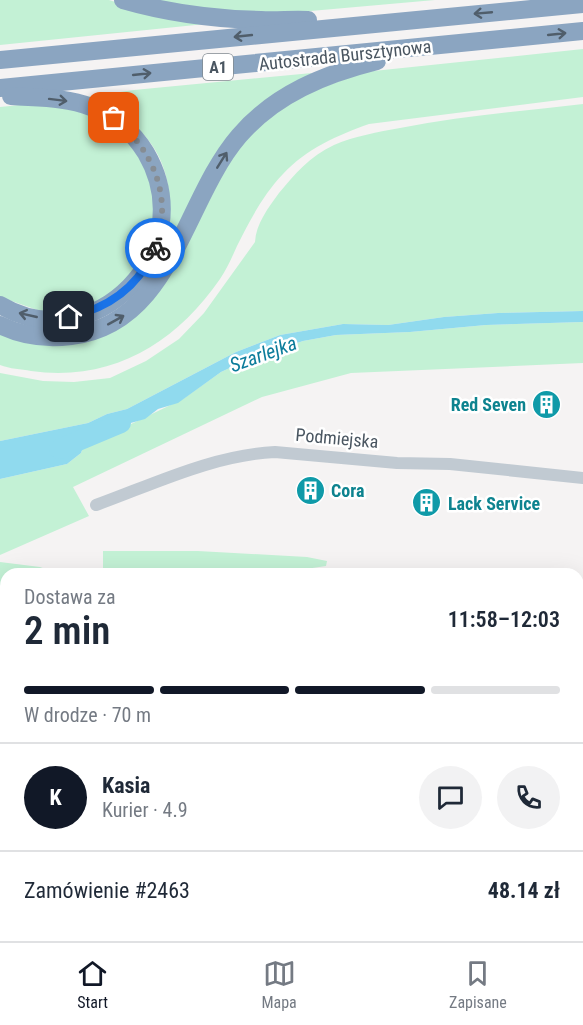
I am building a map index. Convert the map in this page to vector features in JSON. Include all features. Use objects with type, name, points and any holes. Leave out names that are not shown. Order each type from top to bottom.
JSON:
[{"type":"highway","points":[[123,0],[201,16],[262,20],[298,19],[364,25]]},
{"type":"highway","name":"Autostrada Bursztynowa","points":[[0,60],[583,4]]},
{"type":"highway","name":"Autostrada Bursztynowa","points":[[0,88],[583,32]]},
{"type":"highway","points":[[0,325],[32,335],[71,336],[105,326],[131,311],[155,286],[224,157],[241,134],[263,112],[299,88],[343,69],[436,46]]},
{"type":"highway","points":[[0,95],[72,102],[90,106],[114,118],[135,137],[153,166],[162,197],[159,237],[148,262],[134,283],[109,303],[89,312],[56,319],[31,316],[0,305]]},
{"type":"street","name":"Podmiejska","points":[[96,505],[208,464],[256,453],[275,452],[397,463],[450,464],[583,478]]},
{"type":"green space","points":[[0,0],[109,0],[139,9],[215,23],[0,45]]},
{"type":"green space","points":[[150,0],[435,0],[288,13],[239,13]]},
{"type":"green space","points":[[583,49],[583,97],[369,124],[312,150],[283,174],[263,199],[225,271],[202,302],[162,340],[139,354],[115,364],[61,373],[31,371],[0,365],[0,331],[117,326],[220,174],[252,131],[294,98],[364,72]]},
{"type":"green space","points":[[312,73],[309,77],[276,94],[164,255],[162,254],[170,204],[168,187],[158,155],[133,124],[103,103],[86,97],[134,90]]},
{"type":"green space","points":[[30,104],[63,107],[98,116],[131,141],[153,185],[153,236],[133,276],[99,302],[60,313],[43,312],[0,297],[0,107]]},
{"type":"green space","points":[[583,104],[583,311],[498,313],[444,317],[388,325],[343,324],[280,335],[236,352],[127,409],[107,414],[88,423],[0,441],[0,373],[43,381],[74,382],[110,378],[146,361],[179,339],[204,313],[255,242],[260,223],[279,193],[304,166],[325,149],[358,137],[423,124]]},
{"type":"green space","points":[[583,322],[583,363],[351,373],[262,397],[73,487],[89,516],[0,555],[0,479],[67,464],[81,453],[88,433],[104,433],[129,425],[183,399],[221,372],[249,359],[303,341],[336,335],[410,332],[486,325]]},
{"type":"green space","points":[[103,551],[198,551],[307,557],[327,561],[326,566],[312,568],[103,568]]},
{"type":"green space","points":[[0,562],[43,568],[0,568]]},
{"type":"water","points":[[583,311],[583,322],[486,325],[410,332],[336,335],[303,341],[249,359],[221,372],[178,403],[158,409],[145,419],[104,433],[88,433],[81,453],[67,464],[0,479],[0,441],[88,423],[107,414],[127,409],[236,352],[280,335],[343,324],[388,325],[444,317],[498,313]]},
{"type":"waterway","name":"Szarlejka","points":[[59,449],[121,423]]},
{"type":"way so far","points":[[114,118],[135,137],[157,175],[162,197],[162,217],[155,248]]},
{"type":"place","name":"Red Seven","points":[[547,404]]},
{"type":"place","name":"Cora","points":[[310,490]]},
{"type":"place","name":"Lack Service","points":[[427,503]]},
{"type":"route","points":[[69,317],[99,308],[126,291],[141,274],[155,248]]}]
